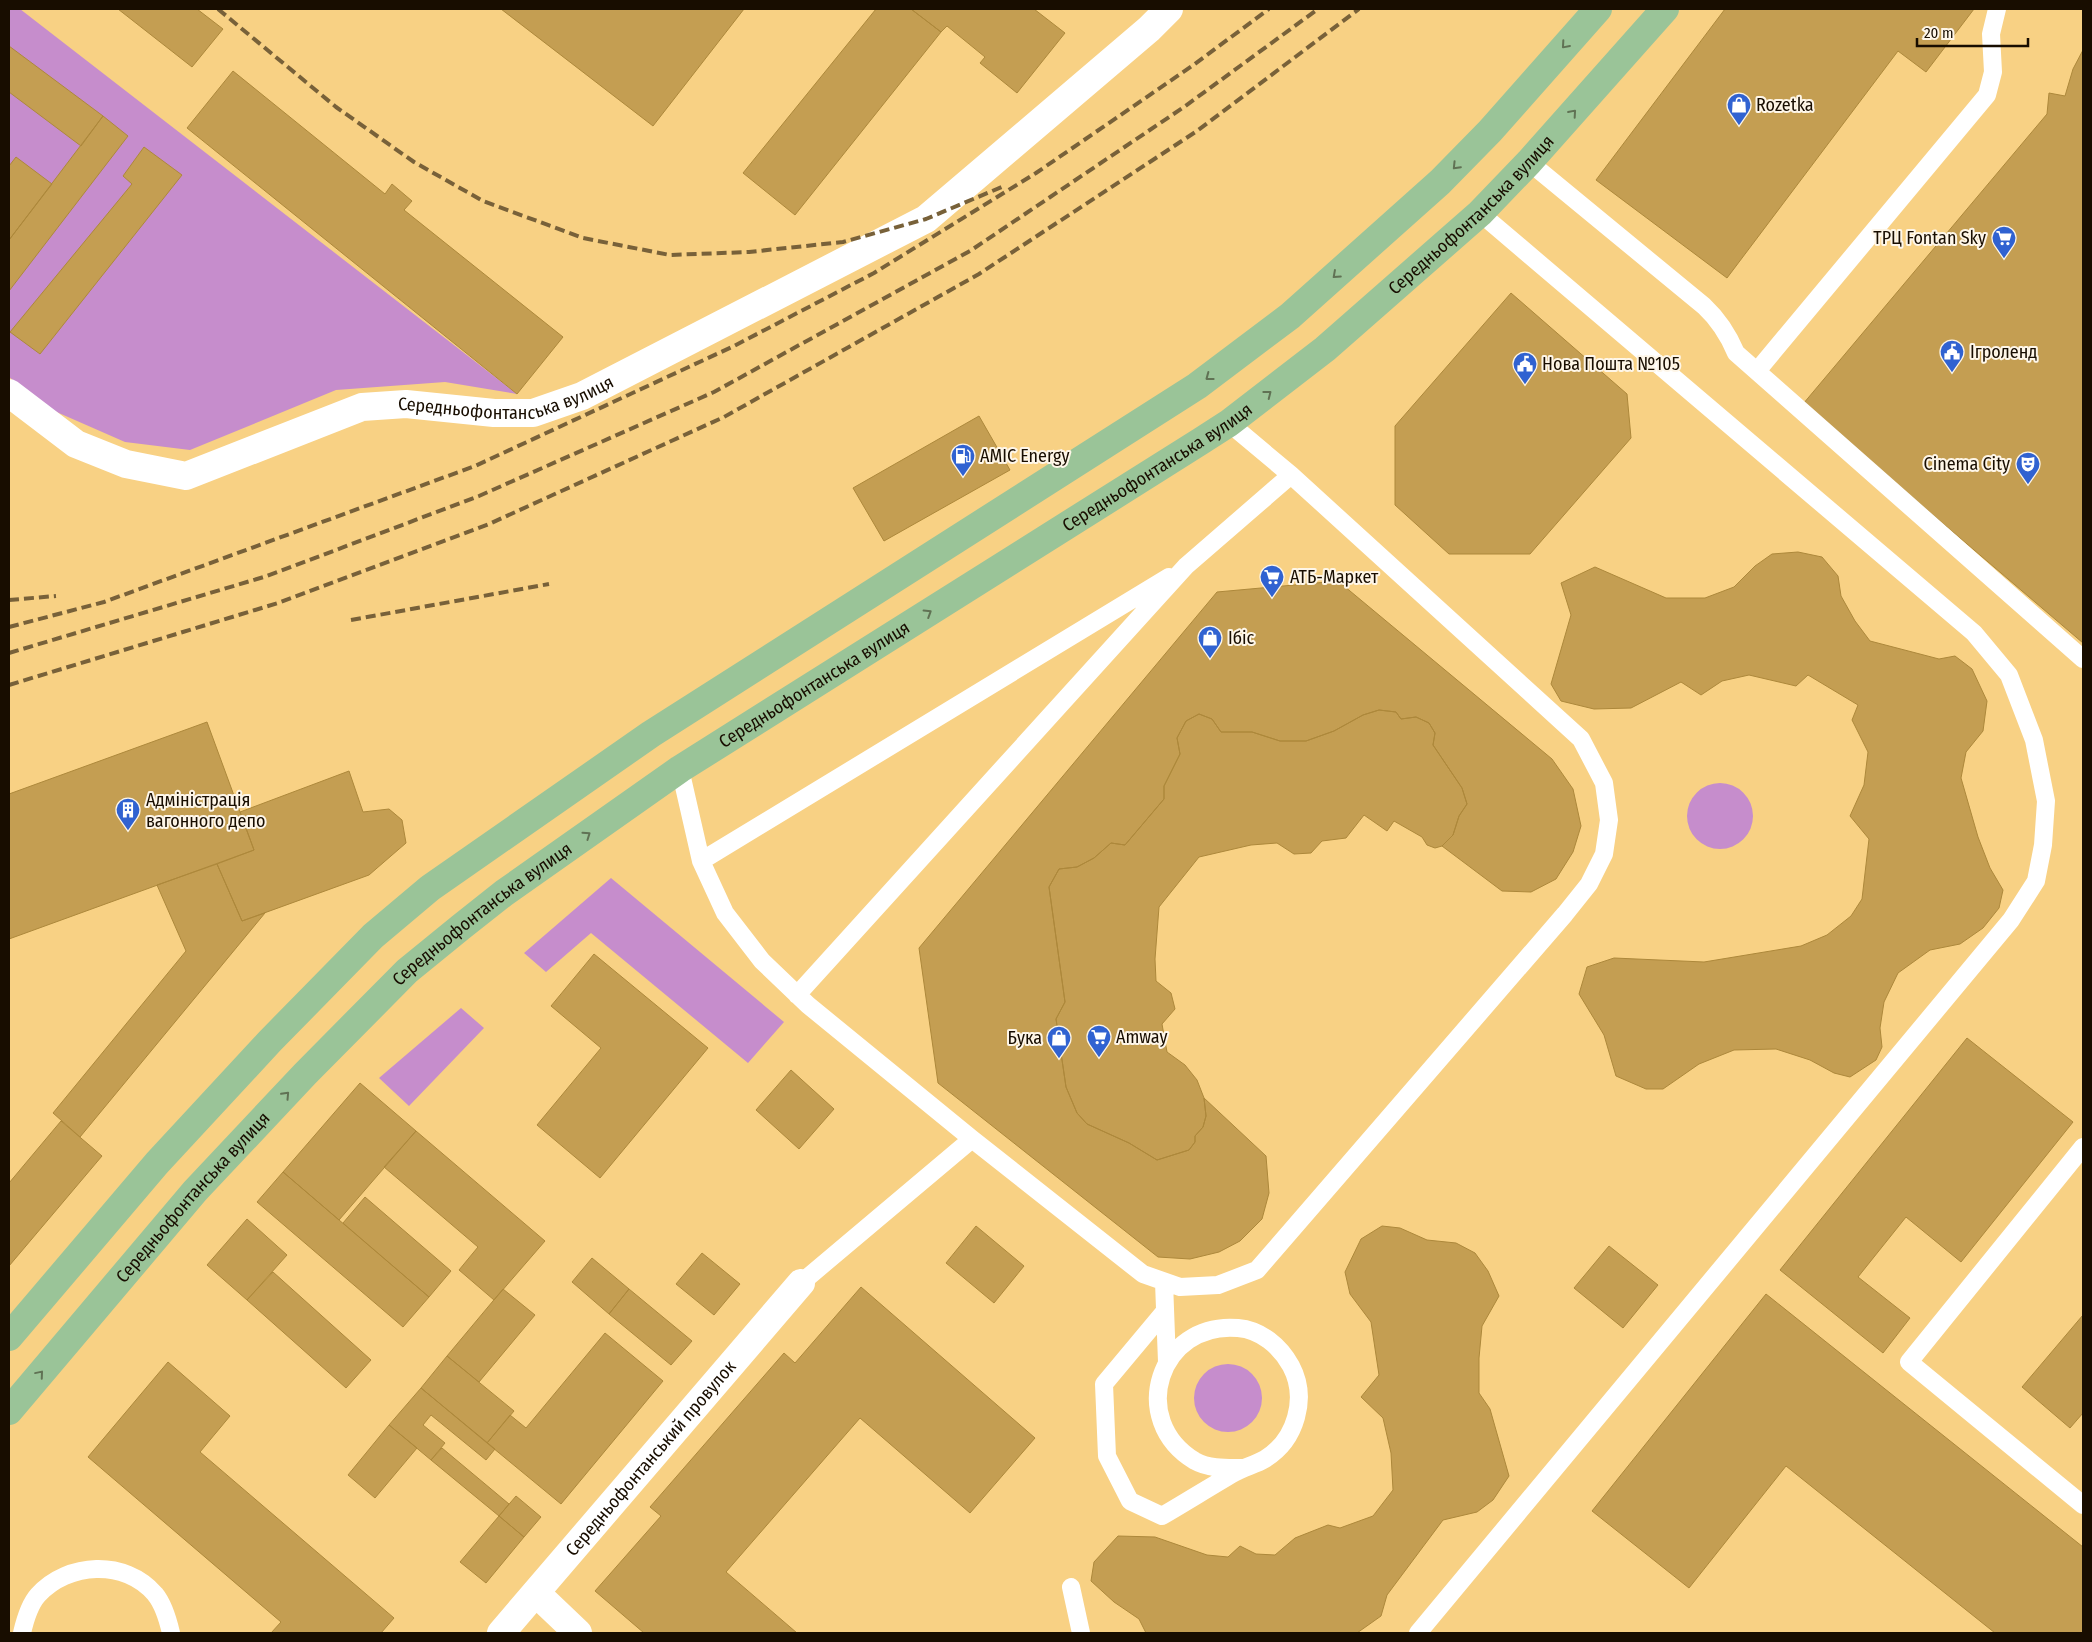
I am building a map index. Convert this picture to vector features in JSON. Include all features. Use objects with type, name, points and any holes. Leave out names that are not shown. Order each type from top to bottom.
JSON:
[{"type":"main road","points":[[9,1337],[157,1163],[270,1041],[373,936],[430,888],[651,734],[1197,386],[1282,322],[1440,182],[1490,131],[1598,9]]},
{"type":"main road","name":"Середньофонтанська вулиця","points":[[9,1412],[195,1191],[305,1074],[407,971],[504,893],[680,769],[1229,423],[1325,349],[1480,213],[1529,162],[1665,9]]},
{"type":"street","name":"Середньофонтанська вулиця","points":[[9,393],[76,444],[126,464],[186,476],[362,407],[406,404],[494,413],[533,413],[582,396],[926,219],[1149,30],[1169,9]]},
{"type":"street","name":"Середньофонтанський провулок","points":[[501,1633],[801,1283]]},
{"type":"street","points":[[536,1592],[578,1633]]},
{"type":"lane","points":[[1757,370],[1987,95],[1993,72],[1992,34],[1997,9]]},
{"type":"lane","points":[[1529,162],[1704,306],[1718,320],[1729,336],[1736,354],[1757,370],[2083,659]]},
{"type":"lane","points":[[1418,1633],[2011,920],[2036,882],[2043,845],[2046,801],[2034,740],[2009,675],[1974,633],[1480,213]]},
{"type":"lane","points":[[680,769],[701,861],[725,913],[762,961],[797,995],[972,1139],[1142,1274],[1180,1288],[1218,1286],[1257,1270],[1589,884],[1604,854],[1608,820],[1604,783],[1581,739],[1291,475],[1229,423]]},
{"type":"lane","points":[[797,995],[1186,566],[1291,475]]},
{"type":"lane","points":[[701,861],[1186,566]]},
{"type":"lane","points":[[801,1283],[972,1139]]},
{"type":"lane","points":[[2083,1147],[1909,1362],[2083,1505]]},
{"type":"lane","points":[[1164,1282],[1167,1362]]},
{"type":"lane","points":[[1165,1311],[1104,1384],[1107,1456],[1130,1501],[1162,1516],[1243,1468],[1265,1459],[1283,1443],[1295,1422],[1299,1398],[1296,1375],[1284,1354],[1267,1338],[1246,1329],[1223,1327],[1201,1332],[1182,1344],[1167,1362],[1158,1383],[1158,1406],[1163,1428],[1176,1446],[1196,1462],[1219,1468],[1243,1468]]},
{"type":"lane","points":[[22,1633],[26,1615],[38,1595],[58,1578],[83,1569],[109,1569],[134,1578],[154,1594],[168,1617],[171,1633]]},
{"type":"lane","points":[[1071,1587],[1081,1633]]},
{"type":"shaded area","points":[[9,9],[20,9],[517,394],[445,382],[336,390],[190,450],[125,442],[52,410],[9,377]]},
{"type":"shaded area","points":[[1713,783],[1727,783],[1739,788],[1748,797],[1753,809],[1751,829],[1744,840],[1727,849],[1713,849],[1701,844],[1692,835],[1687,823],[1687,809],[1692,797],[1701,788]]},
{"type":"shaded area","points":[[611,878],[784,1022],[748,1063],[591,933],[546,972],[524,953]]},
{"type":"shaded area","points":[[461,1008],[484,1028],[409,1106],[379,1078]]},
{"type":"shaded area","points":[[1228,1364],[1241,1367],[1252,1374],[1259,1385],[1262,1398],[1259,1411],[1252,1422],[1241,1429],[1228,1432],[1215,1429],[1204,1422],[1197,1411],[1194,1398],[1197,1385],[1204,1374],[1215,1367]]},
{"type":"building","points":[[118,9],[197,9],[223,29],[192,67]]},
{"type":"building","points":[[501,9],[744,9],[653,126]]},
{"type":"building","points":[[876,9],[911,9],[941,32],[795,215],[743,173]]},
{"type":"building","points":[[911,9],[1034,9],[1065,33],[1017,93],[980,63],[985,57],[947,26],[941,32]]},
{"type":"building","name":"Rozetka","points":[[1725,9],[1974,9],[1926,72],[1898,51],[1727,278],[1596,180]]},
{"type":"building","points":[[9,46],[103,116],[81,146],[9,92]]},
{"type":"building","name":"ТРЦ Fontan Sky","points":[[2083,50],[2083,643],[1803,404],[2047,114],[2049,93],[2065,96],[2073,69]]},
{"type":"building","points":[[233,71],[385,194],[392,184],[412,201],[404,210],[563,337],[517,394],[187,128]]},
{"type":"building","points":[[103,116],[128,136],[9,291],[9,240]]},
{"type":"building","points":[[144,147],[182,175],[40,354],[10,332],[132,184],[123,176]]},
{"type":"building","points":[[16,157],[52,184],[9,240],[9,166]]},
{"type":"building","points":[[1511,293],[1627,394],[1631,438],[1530,554],[1449,554],[1395,505],[1395,426]]},
{"type":"building","points":[[979,416],[1010,470],[884,541],[853,488]]},
{"type":"building","points":[[1798,552],[1822,557],[1838,576],[1841,596],[1855,621],[1870,641],[1939,659],[1955,656],[1972,669],[1987,701],[1983,731],[1966,752],[1961,778],[1978,837],[1990,868],[2003,890],[1999,908],[1983,928],[1960,944],[1930,950],[1898,973],[1884,1002],[1880,1028],[1882,1047],[1876,1060],[1850,1077],[1834,1073],[1810,1060],[1776,1049],[1734,1050],[1699,1064],[1663,1089],[1646,1089],[1616,1076],[1604,1035],[1579,994],[1587,967],[1614,958],[1704,962],[1801,946],[1827,935],[1851,916],[1862,899],[1869,839],[1850,816],[1864,785],[1868,752],[1852,720],[1858,705],[1808,675],[1796,686],[1749,675],[1722,681],[1701,695],[1681,682],[1631,708],[1594,709],[1561,701],[1551,684],[1571,615],[1561,583],[1595,567],[1666,598],[1705,598],[1734,587],[1755,566],[1772,554]]},
{"type":"building","points":[[1338,581],[1552,759],[1573,789],[1581,826],[1573,852],[1556,879],[1531,892],[1502,891],[1442,846],[1453,835],[1459,816],[1467,804],[1462,788],[1433,745],[1435,733],[1429,723],[1416,717],[1401,719],[1396,712],[1379,710],[1363,715],[1334,731],[1306,741],[1280,741],[1252,732],[1221,732],[1212,719],[1199,714],[1186,721],[1177,738],[1180,754],[1164,786],[1164,799],[1125,845],[1111,843],[1094,858],[1077,867],[1059,869],[1049,887],[1065,1002],[1056,1019],[1066,1087],[1077,1113],[1087,1124],[1129,1143],[1157,1160],[1189,1150],[1195,1142],[1195,1136],[1203,1127],[1206,1116],[1204,1098],[1266,1156],[1269,1193],[1262,1219],[1240,1241],[1219,1252],[1190,1259],[1158,1257],[938,1083],[919,948],[1217,592]]},
{"type":"building","points":[[1379,710],[1396,712],[1401,719],[1416,717],[1429,723],[1435,733],[1433,745],[1462,788],[1467,804],[1459,816],[1453,835],[1442,846],[1435,848],[1427,845],[1422,837],[1394,821],[1387,831],[1364,815],[1346,838],[1322,841],[1311,853],[1294,854],[1277,843],[1251,845],[1199,857],[1159,907],[1155,959],[1156,981],[1171,993],[1175,1009],[1162,1024],[1167,1052],[1185,1065],[1197,1080],[1204,1098],[1206,1116],[1203,1127],[1195,1136],[1195,1142],[1189,1150],[1157,1160],[1129,1143],[1087,1124],[1077,1113],[1066,1087],[1056,1019],[1065,1002],[1049,887],[1059,869],[1077,867],[1094,858],[1111,843],[1125,845],[1164,799],[1164,786],[1180,754],[1177,738],[1186,721],[1199,714],[1212,719],[1221,732],[1252,732],[1280,741],[1306,741],[1334,731],[1363,715]]},
{"type":"building","name":"Адміністрація вагонного депо","points":[[207,722],[254,850],[9,939],[9,794]]},
{"type":"building","points":[[349,771],[363,812],[389,809],[402,820],[406,843],[369,875],[242,921],[217,864],[254,850],[240,812]]},
{"type":"building","points":[[217,864],[242,921],[265,913],[80,1137],[53,1113],[186,951],[157,885]]},
{"type":"building","points":[[594,954],[708,1048],[600,1178],[537,1125],[601,1048],[551,1006]]},
{"type":"building","points":[[1967,1038],[2073,1122],[1961,1262],[1906,1217],[1858,1277],[1910,1318],[1883,1353],[1780,1270]]},
{"type":"building","points":[[791,1070],[834,1109],[799,1149],[756,1110]]},
{"type":"building","points":[[360,1083],[416,1131],[339,1220],[283,1172]]},
{"type":"building","points":[[61,1121],[102,1156],[9,1266],[9,1183]]},
{"type":"building","points":[[416,1131],[545,1241],[494,1300],[459,1270],[478,1247],[384,1167]]},
{"type":"building","points":[[283,1172],[429,1297],[403,1327],[257,1202]]},
{"type":"building","points":[[365,1197],[451,1271],[429,1297],[343,1223]]},
{"type":"building","points":[[247,1219],[287,1255],[247,1300],[207,1265]]},
{"type":"building","points":[[976,1226],[1024,1266],[994,1303],[946,1263]]},
{"type":"building","points":[[1382,1226],[1400,1228],[1427,1240],[1456,1243],[1475,1253],[1488,1271],[1499,1296],[1482,1326],[1479,1358],[1479,1393],[1490,1409],[1509,1476],[1493,1500],[1477,1512],[1443,1520],[1387,1595],[1381,1616],[1357,1633],[1146,1633],[1139,1619],[1114,1602],[1091,1581],[1094,1562],[1118,1536],[1155,1537],[1207,1555],[1228,1557],[1240,1546],[1256,1554],[1275,1555],[1295,1538],[1328,1525],[1340,1528],[1373,1516],[1393,1490],[1391,1453],[1383,1418],[1361,1397],[1379,1375],[1371,1322],[1350,1294],[1345,1272],[1361,1239]]},
{"type":"building","points":[[1609,1246],[1658,1285],[1623,1328],[1574,1288]]},
{"type":"building","points":[[702,1253],[740,1284],[714,1315],[676,1284]]},
{"type":"building","points":[[592,1258],[629,1289],[609,1314],[572,1282]]},
{"type":"building","points":[[273,1272],[371,1360],[346,1388],[247,1300]]},
{"type":"building","points":[[861,1287],[1035,1438],[970,1513],[860,1418],[726,1572],[797,1633],[644,1633],[595,1591],[661,1516],[650,1507],[784,1353],[795,1363]]},
{"type":"building","points":[[503,1289],[535,1315],[479,1382],[447,1356]]},
{"type":"building","points":[[629,1289],[692,1341],[671,1365],[609,1314]]},
{"type":"building","points":[[1766,1294],[2083,1547],[2083,1633],[1995,1633],[1786,1466],[1689,1588],[1592,1511]]},
{"type":"building","points":[[2083,1315],[2083,1413],[2070,1428],[2022,1387]]},
{"type":"building","points":[[605,1333],[663,1381],[561,1504],[487,1443],[510,1415],[526,1428]]},
{"type":"building","points":[[447,1356],[514,1411],[487,1443],[421,1388]]},
{"type":"building","points":[[168,1362],[230,1416],[200,1452],[394,1618],[381,1633],[271,1633],[281,1622],[88,1457]]},
{"type":"building","points":[[421,1388],[495,1449],[486,1460],[431,1415],[423,1425],[445,1443],[431,1460],[389,1425]]},
{"type":"building","points":[[389,1425],[417,1448],[375,1498],[348,1475]]},
{"type":"building","points":[[442,1448],[509,1504],[499,1516],[431,1460]]},
{"type":"building","points":[[516,1496],[541,1517],[524,1537],[499,1516]]},
{"type":"building","points":[[499,1516],[524,1537],[486,1583],[460,1562]]},
{"type":"railway","points":[[218,9],[336,107],[414,162],[483,201],[583,238],[670,255],[749,252],[843,242],[926,219],[1004,186]]},
{"type":"railway","points":[[9,627],[104,602],[475,466],[734,346],[874,273],[1036,173],[1192,66],[1269,9]]},
{"type":"railway","points":[[9,653],[267,576],[479,496],[714,392],[970,251],[1184,107],[1318,9]]},
{"type":"railway","points":[[9,685],[278,603],[489,524],[724,417],[979,274],[1197,131],[1359,9]]},
{"type":"railway","points":[[351,620],[549,584]]},
{"type":"railway","points":[[9,600],[56,596]]},
{"type":"place","name":"Rozetka","points":[[1739,126]]},
{"type":"place","name":"ТРЦ Fontan Sky","points":[[2004,259]]},
{"type":"place","name":"Ігроленд","points":[[1952,373]]},
{"type":"place","name":"Нова Пошта №105","points":[[1525,385]]},
{"type":"place","name":"AMIC Energy","points":[[963,477]]},
{"type":"place","name":"Cinema City","points":[[2028,485]]},
{"type":"place","name":"АТБ-Маркет","points":[[1272,598]]},
{"type":"place","name":"Ібіс","points":[[1210,659]]},
{"type":"place","name":"Адміністрація вагонного депо","points":[[128,831]]},
{"type":"place","name":"Amway","points":[[1099,1058]]},
{"type":"place","name":"Бука","points":[[1059,1059]]}]
